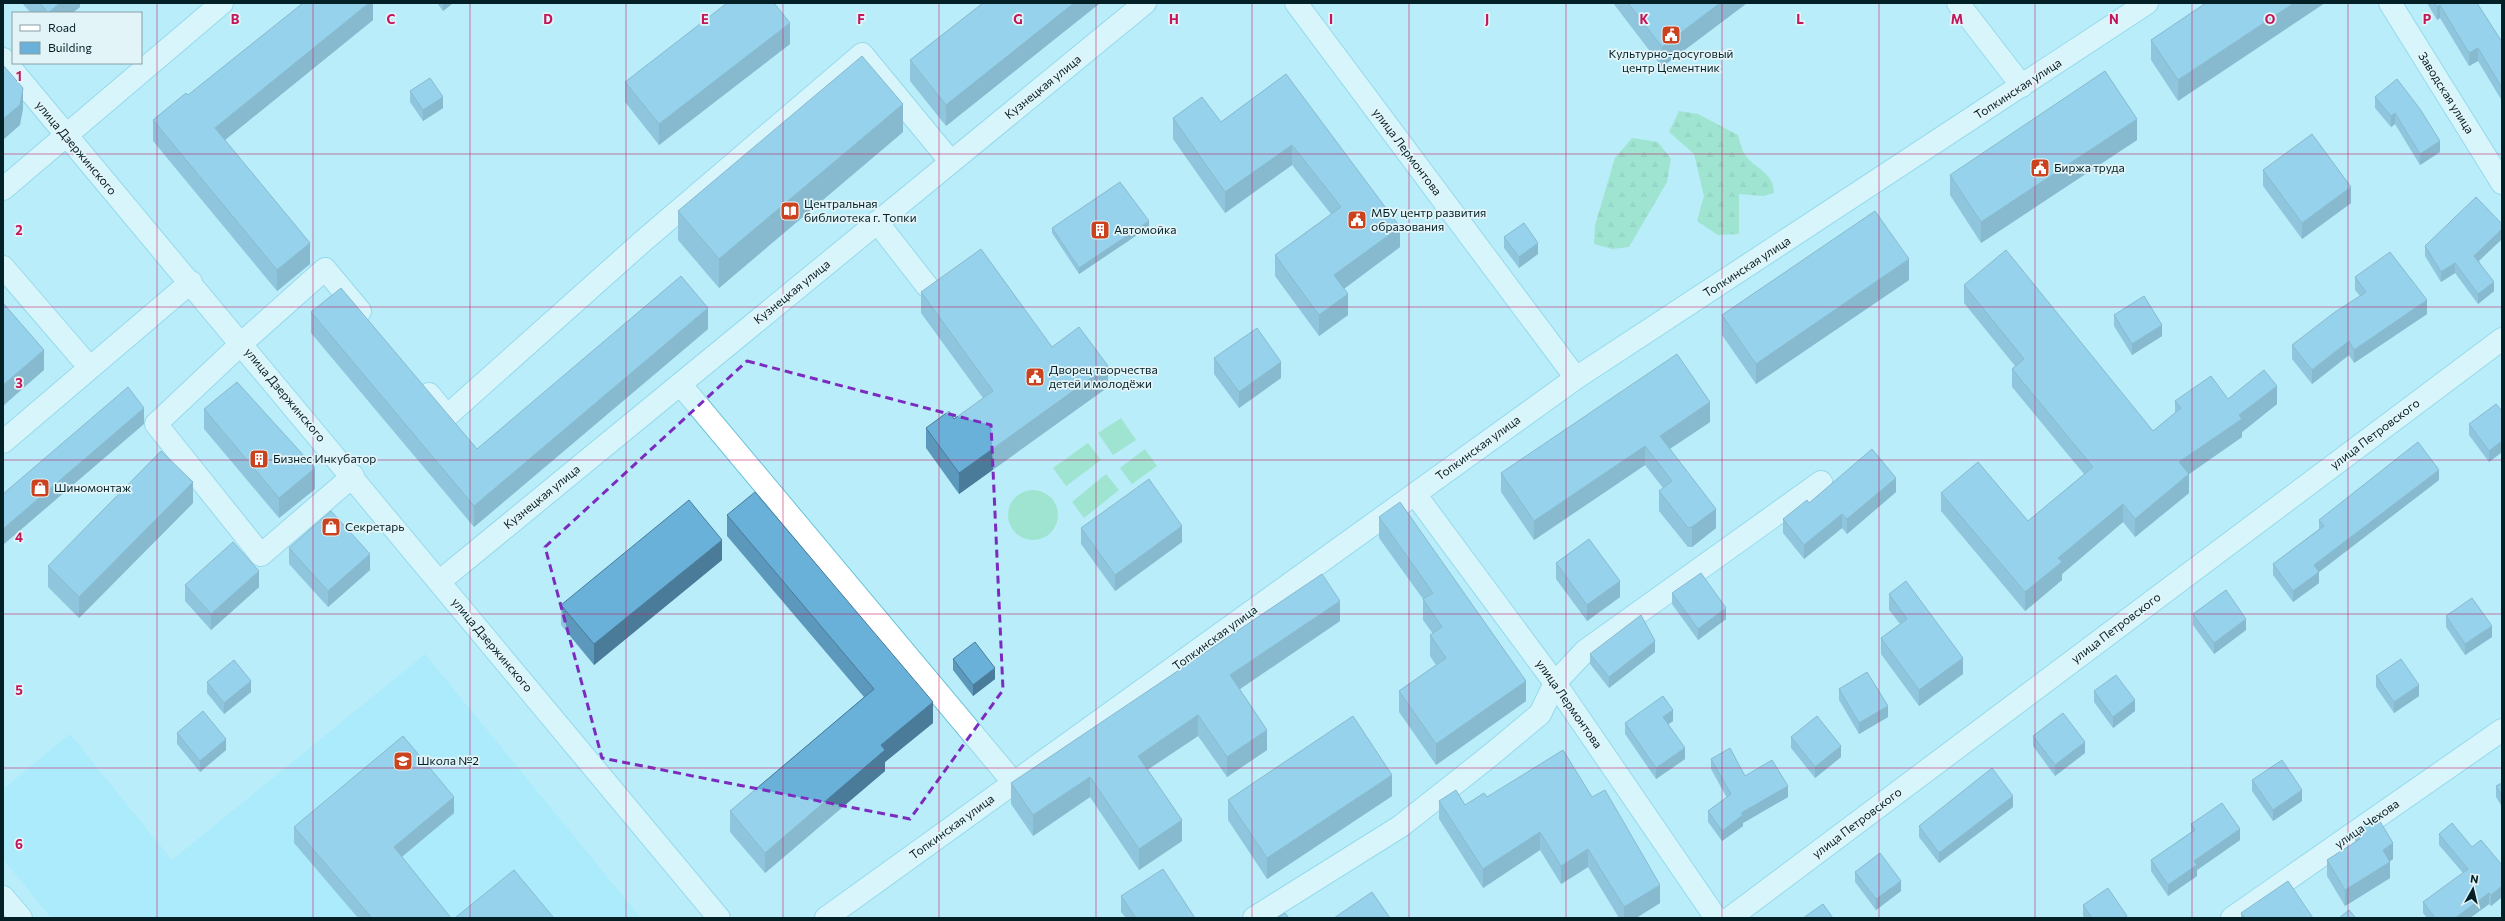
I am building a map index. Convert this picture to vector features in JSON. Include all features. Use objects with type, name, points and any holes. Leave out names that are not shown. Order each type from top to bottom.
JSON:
[{"type":"street","points":[[3,189],[222,3]]},
{"type":"street","name":"Кузнецкая улица","points":[[440,581],[1145,3]]},
{"type":"street","name":"улица Лермонтова","points":[[1296,3],[1576,378]]},
{"type":"street","points":[[1958,3],[2022,86]]},
{"type":"street","name":"Топкинская улица","points":[[826,918],[1576,378],[2147,3]]},
{"type":"street","name":"Заводская улица","points":[[2390,3],[2502,183]]},
{"type":"street","points":[[417,379],[447,416],[642,242],[862,54],[951,162]]},
{"type":"street","name":"улица Дзержинского","points":[[3,59],[65,135],[191,282],[353,476],[718,918]]},
{"type":"street","points":[[877,222],[927,286]]},
{"type":"street","points":[[3,267],[90,368]]},
{"type":"street","points":[[353,476],[261,554],[156,424],[242,343],[325,269],[371,324]]},
{"type":"street","points":[[3,442],[191,282]]},
{"type":"street","name":"улица Петровского","points":[[1730,918],[2502,339]]},
{"type":"street","points":[[680,384],[1014,783]]},
{"type":"street","points":[[1254,918],[1401,826],[1540,714],[1555,683],[1585,651],[1821,482]]},
{"type":"street","name":"улица Лермонтова","points":[[1415,494],[1555,683],[1716,918]]},
{"type":"street","name":"улица Чехова","points":[[2232,918],[2502,730]]},
{"type":"street","points":[[3,896],[21,918]]},
{"type":"highlighted area","points":[[747,361],[991,425],[1003,690],[910,819],[602,758],[545,547]]},
{"type":"shaded area","name":"Школа №2","points":[[425,654],[641,918],[51,918],[3,859],[3,789],[70,734],[172,860]]},
{"type":"green space","points":[[1679,111],[1698,114],[1738,135],[1742,149],[1746,156],[1768,176],[1771,181],[1774,193],[1763,196],[1739,194],[1739,234],[1718,235],[1697,221],[1704,196],[1694,154],[1669,132]]},
{"type":"green space","points":[[1632,138],[1658,142],[1671,159],[1667,182],[1629,247],[1612,249],[1594,244],[1595,225],[1615,158]]},
{"type":"green space","points":[[1121,418],[1136,440],[1113,455],[1098,433]]},
{"type":"green space","points":[[1088,443],[1101,460],[1066,486],[1053,468]]},
{"type":"green space","points":[[1145,449],[1157,466],[1132,484],[1120,468]]},
{"type":"green space","points":[[1106,474],[1119,490],[1084,518],[1072,502]]},
{"type":"green space","points":[[1033,490],[1042,492],[1051,497],[1056,506],[1058,515],[1056,524],[1051,533],[1042,538],[1033,540],[1024,538],[1015,533],[1010,524],[1008,515],[1010,506],[1015,497],[1024,492]]},
{"type":"building","points":[[40,3],[60,3],[49,12],[47,12]]},
{"type":"building","points":[[303,3],[369,3],[215,128],[310,243],[277,270],[153,120],[186,93],[188,95]]},
{"type":"building","points":[[727,3],[774,3],[790,23],[659,124],[625,82]]},
{"type":"building","points":[[983,3],[1074,3],[946,105],[910,60]]},
{"type":"building","points":[[1628,3],[1720,3],[1662,47]]},
{"type":"building","points":[[2206,3],[2294,3],[2178,80],[2151,40]]},
{"type":"building","points":[[2435,3],[2477,3],[2502,42],[2502,88],[2478,48],[2469,53],[2440,5],[2437,7]]},
{"type":"building","points":[[862,56],[903,104],[719,259],[678,211]]},
{"type":"building","points":[[3,65],[23,88],[20,105],[3,119]]},
{"type":"building","points":[[2105,71],[2137,119],[1981,222],[1950,175]]},
{"type":"building","name":"МБУ центр развития образования","points":[[1286,74],[1400,227],[1334,275],[1348,294],[1319,315],[1275,255],[1341,207],[1292,145],[1225,192],[1173,118],[1202,97],[1221,122]]},
{"type":"building","points":[[430,78],[443,97],[423,110],[410,91]]},
{"type":"building","points":[[2397,79],[2420,109],[2440,141],[2420,154],[2395,113],[2391,116],[2375,97]]},
{"type":"building","points":[[2312,134],[2351,187],[2302,223],[2263,170]]},
{"type":"building","name":"Автомойка","points":[[1120,182],[1149,221],[1079,268],[1052,228]]},
{"type":"building","points":[[2476,197],[2502,224],[2502,229],[2474,256],[2494,282],[2478,294],[2455,263],[2441,272],[2425,246]]},
{"type":"building","points":[[1875,211],[1909,259],[1756,364],[1722,315]]},
{"type":"building","points":[[1524,223],[1538,243],[1519,257],[1504,237]]},
{"type":"building","name":"Дворец творчества детей и молодёжи","points":[[981,249],[1052,347],[1079,327],[1108,366],[959,473],[926,428],[949,411],[954,419],[993,391],[921,292]]},
{"type":"building","points":[[2006,250],[2153,431],[2181,408],[2175,401],[2211,376],[2228,399],[2264,370],[2277,386],[2239,415],[2242,419],[2179,462],[2189,474],[2135,519],[2123,504],[2058,558],[2062,562],[2025,592],[1941,493],[1978,462],[2028,521],[2093,467],[2012,369],[2024,359],[1964,285]]},
{"type":"building","points":[[2390,252],[2427,300],[2354,350],[2349,341],[2312,370],[2292,345],[2335,312],[2366,292],[2355,277]]},
{"type":"building","points":[[681,276],[708,308],[474,506],[311,312],[341,288],[477,449]]},
{"type":"building","points":[[2144,296],[2162,325],[2132,344],[2114,315]]},
{"type":"building","points":[[3,303],[44,350],[3,385]]},
{"type":"building","points":[[1257,328],[1281,362],[1239,392],[1214,358]]},
{"type":"building","points":[[1677,354],[1710,402],[1660,436],[1716,509],[1692,527],[1688,528],[1659,491],[1672,481],[1645,446],[1534,521],[1501,473]]},
{"type":"building","points":[[237,382],[315,468],[279,498],[204,409]]},
{"type":"building","points":[[128,387],[144,408],[3,529],[3,494]]},
{"type":"building","points":[[2496,404],[2502,411],[2502,441],[2489,451],[2469,424]]},
{"type":"building","points":[[2418,442],[2439,470],[2314,565],[2319,572],[2293,591],[2273,564],[2324,526],[2319,520]]},
{"type":"building","points":[[1872,449],[1896,478],[1847,519],[1842,514],[1804,545],[1783,519],[1807,500],[1809,503]]},
{"type":"building","points":[[161,451],[193,482],[79,597],[48,566]]},
{"type":"building","points":[[1149,479],[1182,526],[1115,575],[1081,528]]},
{"type":"building","points":[[755,492],[933,702],[881,745],[885,750],[765,853],[730,811],[874,689],[727,515]]},
{"type":"building","points":[[689,500],[722,540],[594,644],[561,605]]},
{"type":"building","points":[[1400,502],[1526,681],[1436,744],[1399,691],[1446,658],[1430,635],[1442,627],[1423,599],[1433,593],[1379,517]]},
{"type":"building","points":[[331,511],[370,554],[328,591],[289,548]]},
{"type":"building","points":[[1589,539],[1620,581],[1587,605],[1556,563]]},
{"type":"building","points":[[233,542],[259,571],[211,614],[185,585]]},
{"type":"building","points":[[1701,573],[1726,608],[1698,629],[1672,593]]},
{"type":"building","points":[[1322,574],[1340,601],[1230,675],[1267,730],[1227,757],[1198,715],[1138,756],[1182,820],[1139,849],[1090,777],[1033,815],[1011,783]]},
{"type":"building","points":[[1906,581],[1963,658],[1919,690],[1881,638],[1907,619],[1889,594]]},
{"type":"building","points":[[2226,590],[2246,619],[2214,643],[2193,614]]},
{"type":"building","points":[[2472,598],[2492,626],[2465,644],[2446,616]]},
{"type":"building","points":[[1641,615],[1655,641],[1609,677],[1590,654]]},
{"type":"building","points":[[975,642],[995,668],[973,685],[953,659]]},
{"type":"building","points":[[2401,659],[2419,685],[2394,702],[2376,676]]},
{"type":"building","points":[[234,660],[251,681],[224,703],[207,682]]},
{"type":"building","points":[[1867,672],[1888,706],[1859,723],[1839,689]]},
{"type":"building","points":[[2116,675],[2135,700],[2113,717],[2094,691]]},
{"type":"building","points":[[1663,696],[1673,710],[1663,717],[1685,748],[1656,768],[1625,723]]},
{"type":"building","points":[[203,711],[226,739],[200,761],[177,733]]},
{"type":"building","points":[[2063,713],[2085,742],[2055,765],[2033,736]]},
{"type":"building","points":[[1353,716],[1392,775],[1267,858],[1228,800]]},
{"type":"building","points":[[1817,716],[1841,746],[1815,767],[1791,737]]},
{"type":"building","points":[[403,736],[454,797],[394,847],[451,918],[372,918],[294,827]]},
{"type":"building","points":[[1730,748],[1745,776],[1772,760],[1788,786],[1741,813],[1743,815],[1722,831],[1708,811],[1731,794],[1711,759]]},
{"type":"building","points":[[1563,750],[1592,797],[1605,790],[1660,885],[1624,907],[1588,849],[1561,866],[1540,832],[1483,869],[1439,801],[1456,790],[1465,805],[1484,793],[1487,797]]},
{"type":"building","points":[[2282,760],[2302,790],[2273,810],[2252,780]]},
{"type":"building","points":[[1992,768],[2013,796],[1939,853],[1919,826]]},
{"type":"building","points":[[2502,783],[2502,796],[2496,786]]},
{"type":"building","points":[[2222,803],[2240,829],[2194,861],[2197,865],[2168,885],[2151,860],[2195,830],[2191,824]]},
{"type":"building","points":[[2378,818],[2393,843],[2383,850],[2390,862],[2345,890],[2327,860],[2360,839],[2355,831]]},
{"type":"building","points":[[2452,823],[2472,847],[2481,840],[2502,865],[2502,886],[2491,895],[2489,893],[2455,918],[2435,918],[2423,902],[2468,869],[2439,834]]},
{"type":"building","points":[[1880,853],[1901,881],[1876,899],[1855,872]]},
{"type":"building","points":[[1163,869],[1195,918],[1136,918],[1121,896]]},
{"type":"building","points":[[514,870],[553,917],[552,918],[455,918]]},
{"type":"building","points":[[2288,881],[2313,918],[2245,918],[2241,913]]},
{"type":"building","points":[[2108,888],[2127,916],[2124,918],[2092,918],[2083,905]]},
{"type":"building","points":[[1372,892],[1390,918],[1334,918]]},
{"type":"building","points":[[1823,904],[1833,918],[1803,918]]},
{"type":"building","points":[[2349,910],[2356,918],[2339,918]]},
{"type":"building","points":[[1285,913],[1289,918],[1277,918]]},
{"type":"place","name":"Культурно-досуговый центр Цементник","points":[[1671,35]]},
{"type":"place","name":"Биржа труда","points":[[2040,168]]},
{"type":"place","name":"Центральная библиотека г. Топки","points":[[790,211]]},
{"type":"place","name":"МБУ центр развития образования","points":[[1357,220]]},
{"type":"place","name":"Автомойка","points":[[1100,230]]},
{"type":"place","name":"Дворец творчества детей и молодёжи","points":[[1035,377]]},
{"type":"place","name":"Бизнес Инкубатор","points":[[259,459]]},
{"type":"place","name":"Шиномонтаж","points":[[40,488]]},
{"type":"place","name":"Секретарь","points":[[331,527]]},
{"type":"place","name":"Школа №2","points":[[403,761]]}]
